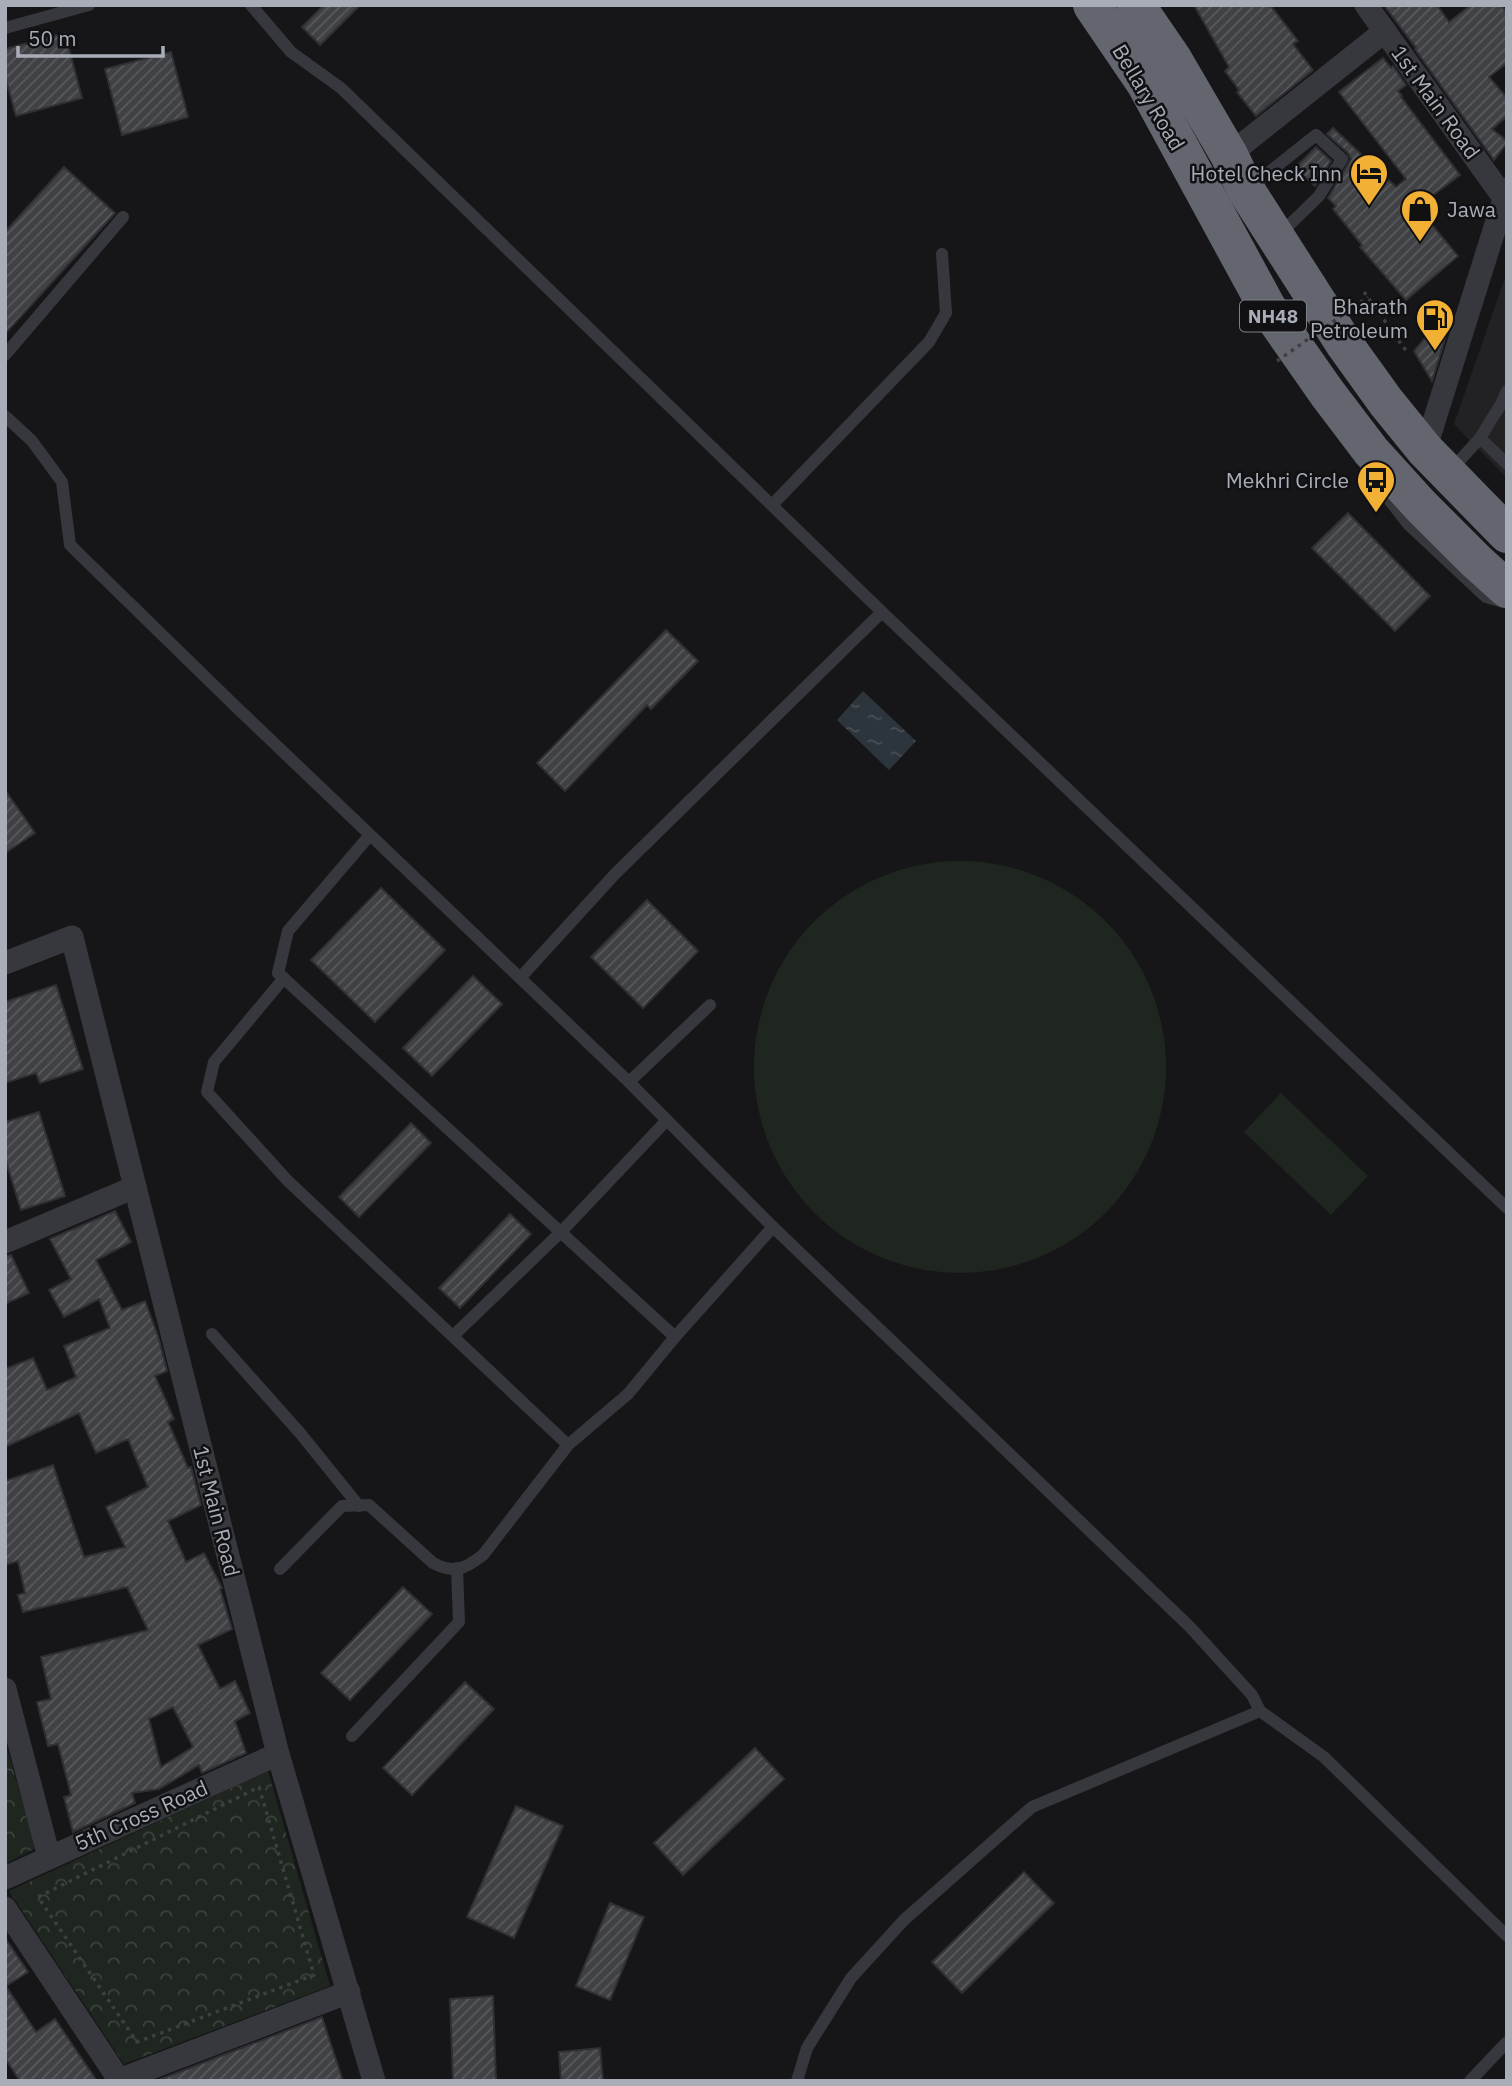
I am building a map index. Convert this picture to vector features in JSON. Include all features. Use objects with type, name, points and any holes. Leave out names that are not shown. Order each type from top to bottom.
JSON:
[{"type":"highway","name":"Bellary Road","points":[[1092,5],[1144,83],[1267,307],[1346,428],[1420,505],[1507,589]]},
{"type":"highway","name":"Bellary Road","points":[[1136,5],[1173,60],[1246,190],[1345,345],[1436,462],[1507,534]]},
{"type":"street","name":"1st Main Road","points":[[1366,5],[1506,193]]},
{"type":"street","points":[[1229,156],[1385,31]]},
{"type":"street","points":[[1436,462],[1506,193]]},
{"type":"street","name":"1st Main Road","points":[[5,963],[72,937],[278,1754],[374,2081]]},
{"type":"street","points":[[5,1242],[135,1187]]},
{"type":"street","points":[[5,1689],[48,1857]]},
{"type":"street","name":"5th Cross Road","points":[[5,1878],[278,1754]]},
{"type":"street","points":[[5,1908],[120,2080],[348,1993]]},
{"type":"lane","points":[[5,28],[89,5]]},
{"type":"lane","points":[[251,5],[291,52],[341,88],[882,612],[1507,1208]]},
{"type":"lane","points":[[1246,190],[1316,135],[1342,159],[1319,196],[1276,237]]},
{"type":"lane","points":[[5,355],[123,218]]},
{"type":"lane","points":[[772,505],[929,342],[946,313],[942,254]]},
{"type":"lane","points":[[1436,462],[1480,438],[1507,391]]},
{"type":"lane","points":[[5,416],[32,441],[62,482],[70,545],[232,704],[629,1082],[773,1227],[1190,1627],[1252,1695],[1260,1711],[1324,1757],[1507,1936]]},
{"type":"lane","points":[[1480,438],[1507,464]]},
{"type":"lane","points":[[1374,480],[1408,524],[1486,597],[1507,604]]},
{"type":"lane","points":[[520,978],[615,874],[882,612]]},
{"type":"lane","points":[[370,835],[288,931],[278,973],[675,1337]]},
{"type":"lane","points":[[284,978],[214,1062],[207,1092],[287,1180],[568,1445]]},
{"type":"lane","points":[[629,1082],[710,1005]]},
{"type":"lane","points":[[453,1336],[561,1232],[667,1120]]},
{"type":"lane","points":[[280,1570],[342,1506],[369,1505],[433,1563],[445,1569],[467,1568],[483,1555],[568,1445],[628,1394],[773,1227]]},
{"type":"lane","points":[[212,1334],[300,1433],[359,1506]]},
{"type":"lane","points":[[352,1736],[459,1622],[457,1568]]},
{"type":"lane","points":[[797,2081],[807,2048],[851,1978],[904,1920],[1032,1807],[1260,1711]]},
{"type":"lane","points":[[1470,2081],[1507,2042]]},
{"type":"path","points":[[1364,292],[1407,352]]},
{"type":"path","points":[[1277,361],[1368,297]]},
{"type":"path","points":[[259,1787],[314,1975],[137,2042],[38,1897],[259,1787]]},
{"type":"shaded area","points":[[1507,272],[1507,478],[1454,424]]},
{"type":"green space","points":[[960,861],[1000,865],[1039,876],[1075,896],[1106,921],[1131,952],[1151,988],[1162,1027],[1166,1067],[1162,1107],[1151,1146],[1131,1182],[1106,1213],[1075,1238],[1039,1258],[1000,1269],[960,1273],[920,1269],[881,1258],[845,1238],[814,1213],[789,1182],[769,1146],[758,1107],[754,1067],[758,1027],[769,988],[789,952],[814,921],[845,896],[881,876],[920,865]]},
{"type":"green space","points":[[1281,1093],[1368,1176],[1331,1215],[1244,1132]]},
{"type":"green space","points":[[5,1742],[36,1848],[5,1864]]},
{"type":"green space","points":[[268,1771],[330,1986],[124,2064],[9,1891]]},
{"type":"water","points":[[863,691],[916,741],[889,770],[837,720]]},
{"type":"building","points":[[324,5],[360,5],[320,45],[302,27]]},
{"type":"building","points":[[1194,5],[1270,5],[1298,41],[1293,44],[1313,70],[1256,116],[1225,71],[1229,67]]},
{"type":"building","points":[[1384,5],[1437,5],[1449,22],[1471,5],[1501,5],[1507,12],[1507,63],[1489,77],[1507,98],[1507,116],[1492,129],[1507,143],[1494,160],[1416,48]]},
{"type":"building","points":[[65,33],[82,98],[16,116],[5,76],[5,49]]},
{"type":"building","points":[[171,52],[188,117],[122,135],[105,69]]},
{"type":"building","points":[[1383,58],[1391,68],[1393,66],[1406,85],[1398,91],[1401,97],[1460,175],[1417,207],[1458,256],[1406,300],[1360,247],[1362,245],[1333,209],[1336,206],[1328,198],[1351,159],[1327,134],[1333,128],[1396,187],[1406,179],[1339,92]]},
{"type":"building","points":[[1316,147],[1331,161],[1315,186],[1295,168]]},
{"type":"building","points":[[64,167],[115,213],[5,334],[5,232]]},
{"type":"building","points":[[1433,329],[1446,336],[1432,381],[1414,351]]},
{"type":"building","points":[[1348,513],[1430,596],[1395,631],[1312,548]]},
{"type":"building","points":[[666,630],[698,661],[651,709],[647,705],[565,791],[537,763]]},
{"type":"building","points":[[5,790],[35,833],[5,853]]},
{"type":"building","points":[[381,888],[445,950],[375,1022],[311,960]]},
{"type":"building","points":[[647,900],[698,951],[643,1008],[591,957]]},
{"type":"building","points":[[473,976],[502,1004],[432,1076],[403,1048]]},
{"type":"building","points":[[56,985],[83,1069],[40,1083],[36,1073],[5,1083],[5,1002]]},
{"type":"building","points":[[39,1112],[65,1196],[21,1210],[5,1158],[5,1122]]},
{"type":"building","points":[[411,1123],[431,1143],[359,1217],[339,1197]]},
{"type":"building","points":[[115,1211],[131,1242],[96,1260],[122,1310],[145,1301],[158,1336],[167,1371],[155,1376],[174,1419],[168,1422],[188,1468],[191,1467],[201,1505],[168,1521],[186,1562],[204,1553],[222,1588],[220,1589],[232,1629],[198,1645],[220,1689],[235,1681],[250,1713],[235,1721],[246,1753],[202,1773],[199,1765],[159,1789],[132,1793],[135,1803],[73,1832],[64,1797],[71,1795],[58,1744],[48,1746],[37,1702],[51,1699],[41,1657],[148,1630],[127,1587],[23,1612],[18,1595],[25,1593],[18,1561],[5,1565],[5,1481],[53,1465],[84,1557],[125,1547],[106,1507],[148,1487],[128,1439],[96,1453],[79,1413],[5,1447],[5,1369],[33,1358],[47,1390],[76,1377],[64,1346],[110,1328],[99,1299],[64,1317],[49,1290],[71,1279],[50,1239]],"holes":[[[173,1707],[193,1747],[161,1767],[149,1719]]]},
{"type":"building","points":[[510,1214],[531,1234],[460,1308],[439,1288]]},
{"type":"building","points":[[11,1255],[29,1293],[5,1304],[5,1256]]},
{"type":"building","points":[[403,1587],[432,1614],[350,1700],[321,1673]]},
{"type":"building","points":[[465,1682],[494,1709],[412,1795],[383,1768]]},
{"type":"building","points":[[755,1748],[784,1779],[683,1875],[654,1843]]},
{"type":"building","points":[[516,1806],[563,1826],[514,1938],[467,1917]]},
{"type":"building","points":[[1024,1872],[1054,1903],[962,1993],[932,1962]]},
{"type":"building","points":[[610,1903],[644,1917],[610,2000],[576,1986]]},
{"type":"building","points":[[5,1938],[28,1972],[6,1986],[36,2032],[55,2019],[97,2081],[20,2081],[5,2058]]},
{"type":"building","points":[[493,1996],[496,2081],[453,2081],[450,1999]]},
{"type":"building","points":[[322,2017],[343,2081],[156,2081]]},
{"type":"building","points":[[600,2048],[603,2081],[561,2081],[559,2052]]},
{"type":"place","name":"Hotel Check Inn","points":[[1369,207]]},
{"type":"place","name":"Jawa","points":[[1420,243]]},
{"type":"place","name":"Bharath Petroleum","points":[[1435,352]]},
{"type":"place","name":"Mekhri Circle","points":[[1376,514]]}]
